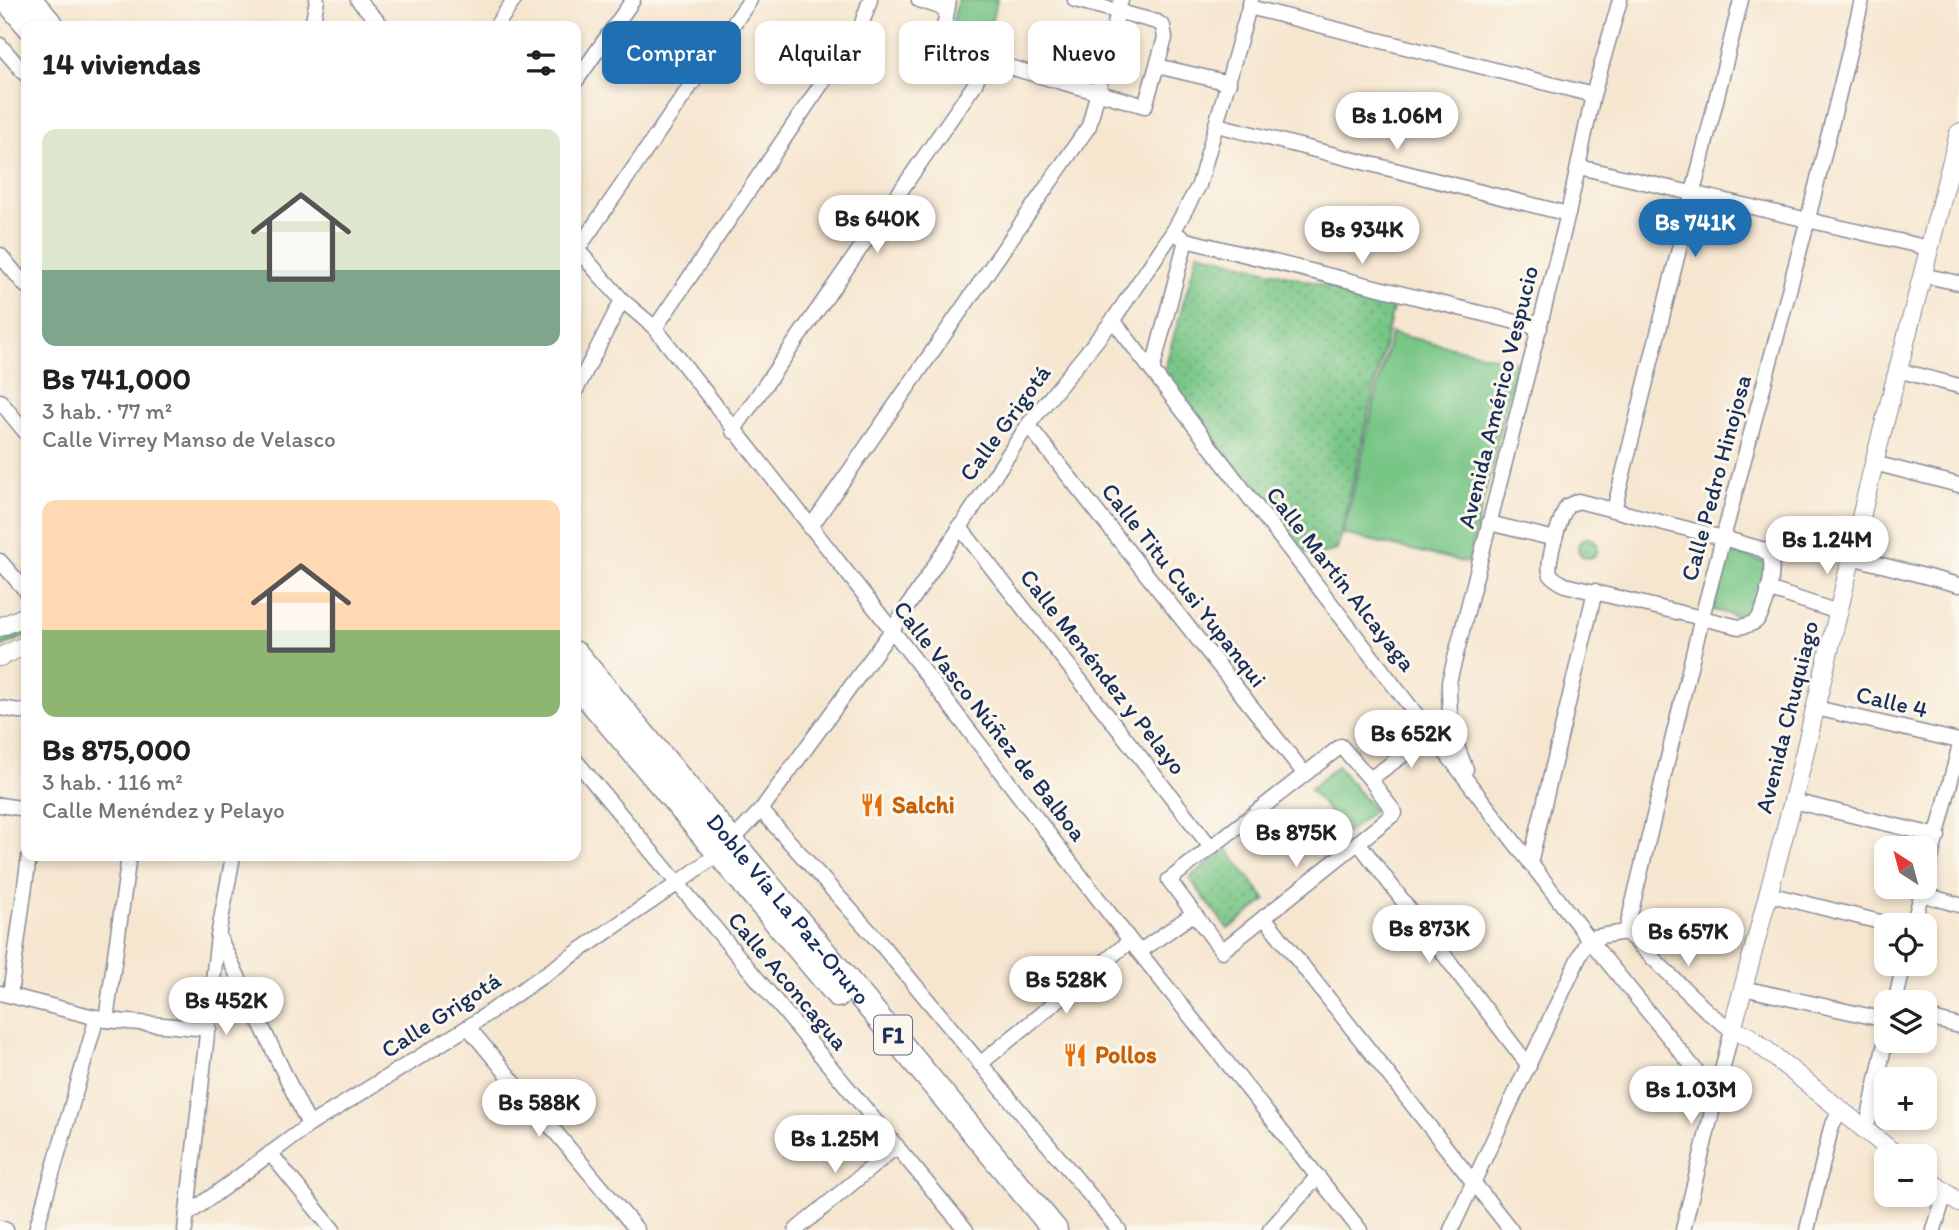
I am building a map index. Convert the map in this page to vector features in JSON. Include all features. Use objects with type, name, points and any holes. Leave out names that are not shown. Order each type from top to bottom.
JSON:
[{"type":"highway","points":[[7,0],[25,21]]},
{"type":"highway","points":[[30,0],[48,21]]},
{"type":"highway","name":"Doble Vía La Paz-Oruro","points":[[581,660],[725,847],[1033,1230]]},
{"type":"highway","name":"Doble Vía La Paz-Oruro","points":[[581,689],[725,847],[1055,1230]]},
{"type":"street","points":[[313,21],[317,0]]},
{"type":"street","points":[[358,0],[377,21]]},
{"type":"street","points":[[499,21],[514,0]]},
{"type":"street","points":[[581,74],[633,0]]},
{"type":"street","points":[[581,242],[750,0]]},
{"type":"street","points":[[655,328],[861,26],[870,0]]},
{"type":"street","points":[[919,0],[948,5]]},
{"type":"street","points":[[1014,69],[1145,106],[1165,38],[1163,26],[1119,5],[1075,0]]},
{"type":"street","name":"Avenida Américo Vespucio","points":[[1484,802],[1456,746],[1449,716],[1449,682],[1568,214],[1593,95],[1620,0]]},
{"type":"street","points":[[1614,510],[1741,0]]},
{"type":"street","name":"Calle Pedro Hinojosa","points":[[1626,932],[1702,617],[1808,219],[1862,0]]},
{"type":"street","points":[[1250,4],[1593,95]]},
{"type":"street","name":"Calle Grigotá","points":[[188,1214],[309,1125],[468,1027],[677,884],[725,847],[761,810],[892,630],[1028,425],[1113,320],[1173,232],[1199,185],[1250,4]]},
{"type":"street","points":[[810,528],[1089,125],[1119,5]]},
{"type":"street","points":[[0,45],[21,69]]},
{"type":"street","points":[[1157,66],[1229,82]]},
{"type":"street","points":[[733,430],[975,84]]},
{"type":"street","points":[[1217,125],[1568,214]]},
{"type":"street","name":"Avenida Chuquiago","points":[[1683,1230],[1732,1030],[1793,801],[1897,370],[1929,248],[1953,177],[1959,133]]},
{"type":"street","points":[[1579,167],[1929,248]]},
{"type":"street","points":[[1173,232],[1186,240],[1540,328]]},
{"type":"street","points":[[1152,371],[1186,240]]},
{"type":"street","points":[[0,255],[21,280]]},
{"type":"street","name":"Calle Vasco Núñez de Balboa","points":[[581,255],[622,300],[655,328],[1135,946],[1360,1230]]},
{"type":"street","points":[[1922,275],[1959,283]]},
{"type":"street","points":[[581,380],[622,300]]},
{"type":"street","name":"Calle Martín Alcayaga","points":[[1113,320],[1588,939],[1716,1095]]},
{"type":"street","points":[[1897,370],[1959,386]]},
{"type":"street","points":[[0,401],[21,425]]},
{"type":"street","name":"Calle Titu Cusi Yupanqui","points":[[1028,425],[1304,773]]},
{"type":"street","points":[[1874,463],[1959,485]]},
{"type":"street","points":[[1578,501],[1614,510],[1723,538],[1769,554],[1773,566],[1761,613],[1756,621],[1739,627],[1565,585],[1550,575],[1548,567],[1555,539],[1570,503],[1578,501]]},
{"type":"street","points":[[1489,523],[1555,539]]},
{"type":"street","name":"Calle Menéndez y Pelayo","points":[[959,526],[1210,846]]},
{"type":"street","points":[[1851,556],[1959,585]]},
{"type":"street","points":[[0,561],[21,585]]},
{"type":"street","points":[[1768,589],[1838,611]]},
{"type":"street","points":[[1531,863],[1595,591]]},
{"type":"street","points":[[0,627],[21,618]]},
{"type":"street","points":[[0,657],[21,647]]},
{"type":"street","points":[[0,708],[21,711]]},
{"type":"street","name":"Calle 4","points":[[1816,708],[1959,741]]},
{"type":"street","points":[[1370,779],[1432,734]]},
{"type":"street","points":[[1341,746],[1395,813],[1222,951],[1169,880],[1304,773],[1341,746]]},
{"type":"street","points":[[1937,839],[1954,788],[1959,748]]},
{"type":"street","name":"Calle Aconcagua","points":[[581,767],[966,1230]]},
{"type":"street","points":[[1793,801],[1938,836]]},
{"type":"street","points":[[0,805],[21,808]]},
{"type":"street","points":[[761,810],[841,897],[1119,1230]]},
{"type":"street","points":[[1358,842],[1529,1066]]},
{"type":"street","points":[[28,861],[5,994],[101,1018],[209,1029]]},
{"type":"street","points":[[36,1230],[101,1018],[128,861]]},
{"type":"street","points":[[186,1230],[218,936],[232,861]]},
{"type":"street","points":[[1768,894],[1874,920]]},
{"type":"street","points":[[1937,895],[1959,905]]},
{"type":"street","points":[[980,1064],[1135,946],[1193,914]]},
{"type":"street","points":[[1264,917],[1511,1230]]},
{"type":"street","points":[[1451,1230],[1588,939],[1626,932],[1709,1013],[1732,1030],[1750,1038],[1882,1144]]},
{"type":"street","points":[[218,936],[309,1125]]},
{"type":"street","points":[[1743,988],[1874,1017]]},
{"type":"street","points":[[1937,1020],[1959,1026]]},
{"type":"street","points":[[468,1027],[636,1230]]},
{"type":"street","points":[[1866,1131],[1883,1053]]},
{"type":"street","points":[[1807,1230],[1832,1128],[1840,1111]]},
{"type":"street","points":[[796,1230],[897,1146]]},
{"type":"street","points":[[270,1153],[333,1230]]},
{"type":"street","points":[[1270,1230],[1318,1175]]},
{"type":"street","points":[[1934,1230],[1952,1198],[1937,1186]]},
{"type":"street","points":[[0,1228],[6,1230]]},
{"type":"green space","points":[[958,0],[997,0],[991,21],[953,21]]},
{"type":"green space","points":[[1198,252],[1394,304],[1337,550],[1320,555],[1304,552],[1163,374]]},
{"type":"green space","points":[[1391,333],[1516,362],[1468,563],[1343,534]]},
{"type":"green space","points":[[1588,538],[1595,541],[1598,548],[1595,555],[1588,558],[1581,555],[1578,548],[1581,541]]},
{"type":"green space","points":[[1728,552],[1766,562],[1752,620],[1713,610]]},
{"type":"green space","points":[[21,625],[21,638],[0,647],[0,635]]},
{"type":"green space","points":[[1337,766],[1374,810],[1347,833],[1310,789]]},
{"type":"green space","points":[[1227,849],[1266,900],[1228,929],[1189,878]]},
{"type":"place","name":"Salchi","points":[[872,805]]},
{"type":"place","name":"Pollos","points":[[1075,1055]]}]
